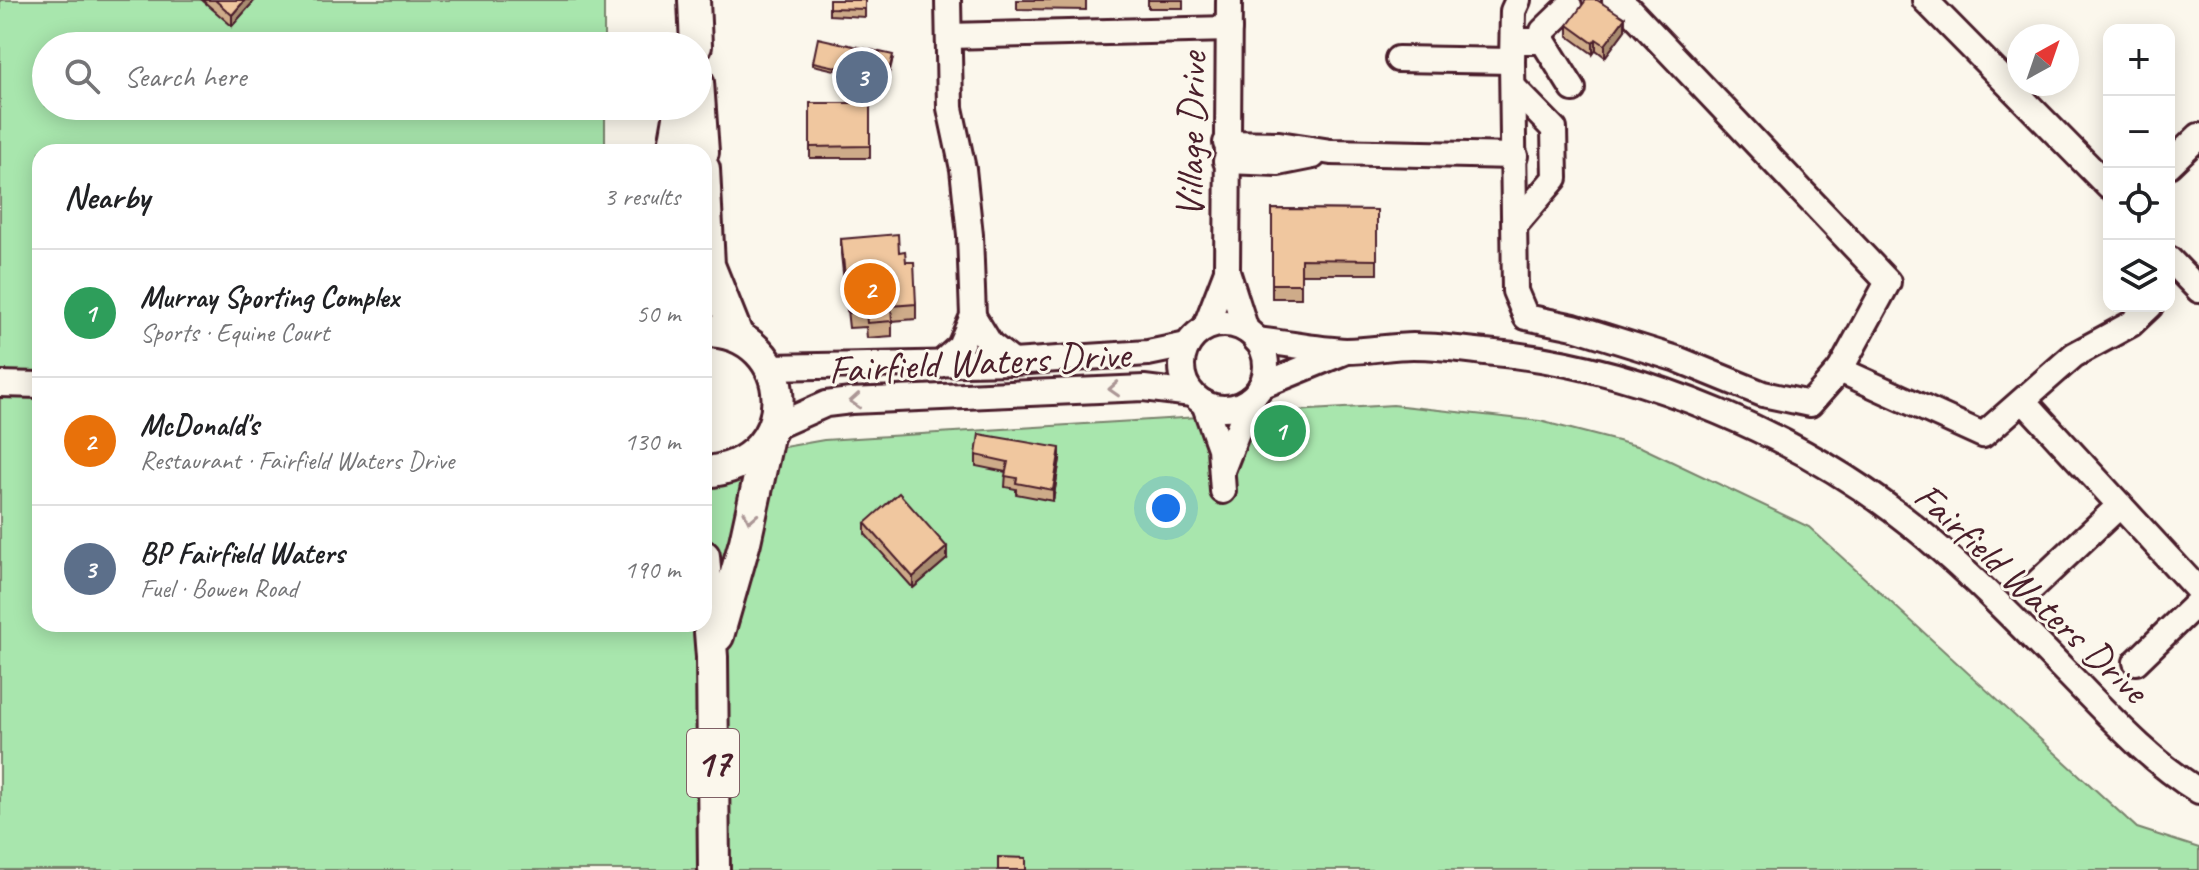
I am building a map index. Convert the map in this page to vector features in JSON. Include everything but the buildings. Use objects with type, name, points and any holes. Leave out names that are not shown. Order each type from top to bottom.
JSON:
[{"type":"main road","points":[[674,144],[679,120]]},
{"type":"main road","points":[[701,120],[702,144]]},
{"type":"main road","points":[[712,272],[738,337]]},
{"type":"main road","points":[[712,332],[738,337],[757,350],[770,367]]},
{"type":"main road","name":"17","points":[[712,657],[745,542],[778,407],[777,387],[770,367]]},
{"type":"main road","points":[[712,470],[739,465],[770,434]]},
{"type":"main road","name":"17","points":[[710,632],[714,870]]},
{"type":"street","points":[[939,365],[960,346],[973,316],[969,221],[950,108],[948,0]]},
{"type":"street","name":"Village Drive","points":[[1229,0],[1227,271],[1251,335]]},
{"type":"street","points":[[1518,0],[1513,11],[1515,291],[1526,317],[1589,331],[1677,359],[1763,394],[1810,404],[1840,370],[1888,282],[1629,9],[1615,0]]},
{"type":"street","points":[[1925,0],[2103,181]]},
{"type":"street","points":[[1569,6],[1543,31],[1543,41],[1573,89]]},
{"type":"street","points":[[949,36],[1229,29]]},
{"type":"street","points":[[1398,59],[1513,51],[1543,41]]},
{"type":"street","points":[[1513,87],[1554,129],[1555,178],[1515,225]]},
{"type":"street","points":[[2175,159],[2199,136]]},
{"type":"street","points":[[1226,152],[1278,163],[1331,152],[1515,156]]},
{"type":"street","name":"Village Drive","points":[[1205,328],[1227,271]]},
{"type":"street","points":[[1840,370],[1983,435],[2074,355],[2131,324],[2144,312]]},
{"type":"street","points":[[973,316],[990,344],[1013,362]]},
{"type":"street","points":[[1233,325],[1251,335],[1266,362],[1223,480],[1220,448],[1182,370],[1187,345],[1205,328],[1233,325]]},
{"type":"street","name":"Fairfield Waters Drive","points":[[1251,335],[1346,351],[1412,346],[1489,352],[1567,365],[1649,387],[1727,416],[1795,448],[1867,492],[1923,534],[1989,593],[2135,743],[2166,771],[2199,791]]},
{"type":"street","name":"Fairfield Waters Drive","points":[[770,367],[1013,362],[1148,353],[1187,345]]},
{"type":"street","name":"Fairfield Waters Drive","points":[[1256,392],[1346,351]]},
{"type":"street","points":[[0,384],[32,385]]},
{"type":"street","name":"Fairfield Waters Drive","points":[[770,434],[826,404],[851,401],[1144,388],[1198,399]]},
{"type":"street","points":[[1198,399],[1228,408],[1256,392]]},
{"type":"street","points":[[2024,401],[2199,591]]},
{"type":"street","points":[[2033,587],[2120,505]]},
{"type":"street","points":[[2136,662],[2199,601]]},
{"type":"green space","points":[[0,0],[604,0],[604,32],[32,32],[32,120],[605,120],[605,144],[32,144],[32,632],[712,632],[712,460],[824,440],[1393,405],[1540,421],[1641,447],[1809,527],[2137,828],[2199,848],[2199,870],[0,870]]},
{"type":"place","name":"BP Fairfield Waters","points":[[862,77]]},
{"type":"place","name":"McDonald's","points":[[870,289]]},
{"type":"place","name":"Murray Sporting Complex","points":[[1280,431]]}]
